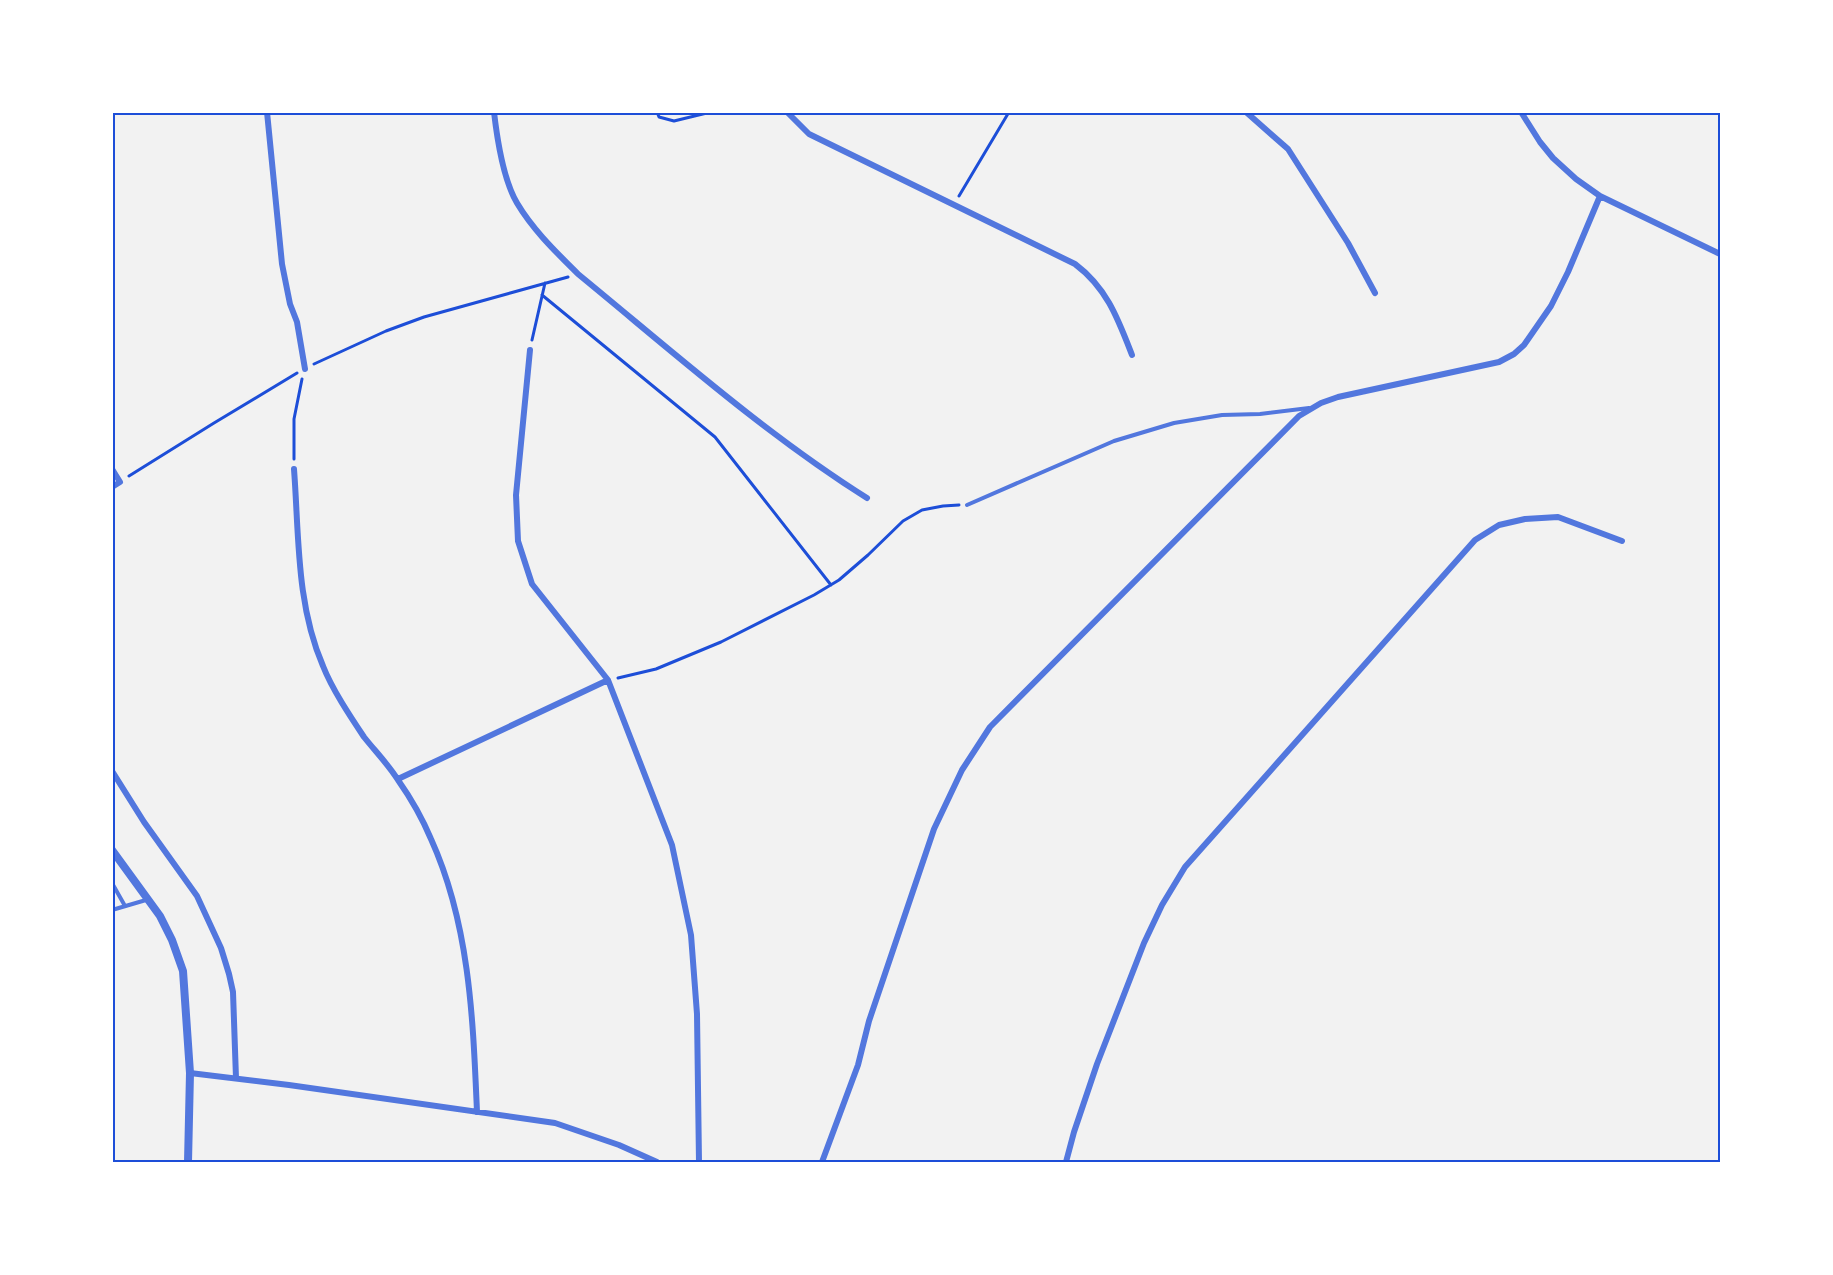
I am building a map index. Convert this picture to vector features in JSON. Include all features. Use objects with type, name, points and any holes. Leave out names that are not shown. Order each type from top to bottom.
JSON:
[{"type":"street","points":[[267,112],[282,264],[290,304],[297,322],[305,369]]},
{"type":"street","points":[[494,112],[509,184],[517,201],[555,251],[578,274],[783,441],[867,498]]},
{"type":"street","points":[[787,112],[809,134],[1075,264],[1088,274],[1102,291],[1114,311],[1132,355]]},
{"type":"street","points":[[1246,112],[1288,148],[1348,243],[1375,293]]},
{"type":"street","points":[[1521,112],[1553,158],[1576,179],[1600,196],[1720,254]]},
{"type":"street","points":[[822,1162],[858,1065],[869,1021],[934,829],[962,770],[990,727],[1299,416],[1338,397],[1498,362],[1514,354],[1524,345],[1551,306],[1600,196]]},
{"type":"street","points":[[530,350],[516,495],[518,541],[532,584],[608,680],[672,845],[691,935],[697,1014],[699,1162]]},
{"type":"street","points":[[112,469],[120,482],[112,487]]},
{"type":"street","points":[[294,469],[303,594],[323,667],[364,736],[398,779],[431,839],[449,888],[462,939],[473,1016],[477,1112]]},
{"type":"street","points":[[1066,1162],[1097,1064],[1144,943],[1162,905],[1185,867],[1475,540],[1499,525],[1525,519],[1557,517],[1622,541]]},
{"type":"street","points":[[398,779],[608,680]]},
{"type":"street","points":[[112,771],[144,822],[196,896],[221,948],[230,974],[233,992],[236,1078]]},
{"type":"street","points":[[112,850],[160,916],[183,970],[190,1073],[188,1162]]},
{"type":"street","points":[[190,1073],[555,1123],[619,1145],[657,1162]]},
{"type":"lane","points":[[967,505],[1114,441],[1174,423],[1222,415],[1260,414],[1312,408]]},
{"type":"lane","points":[[112,883],[125,906]]},
{"type":"lane","points":[[112,910],[148,899]]},
{"type":"path","points":[[657,112],[659,117],[674,121],[711,112]]},
{"type":"path","points":[[954,205],[1009,112]]},
{"type":"path","points":[[120,482],[305,369],[386,331],[424,317],[578,274]]},
{"type":"path","points":[[530,350],[545,283]]},
{"type":"path","points":[[542,295],[715,437],[831,585]]},
{"type":"path","points":[[294,469],[294,419],[305,369]]},
{"type":"path","points":[[608,680],[656,669],[721,642],[839,580],[903,521],[922,510],[967,505]]}]
